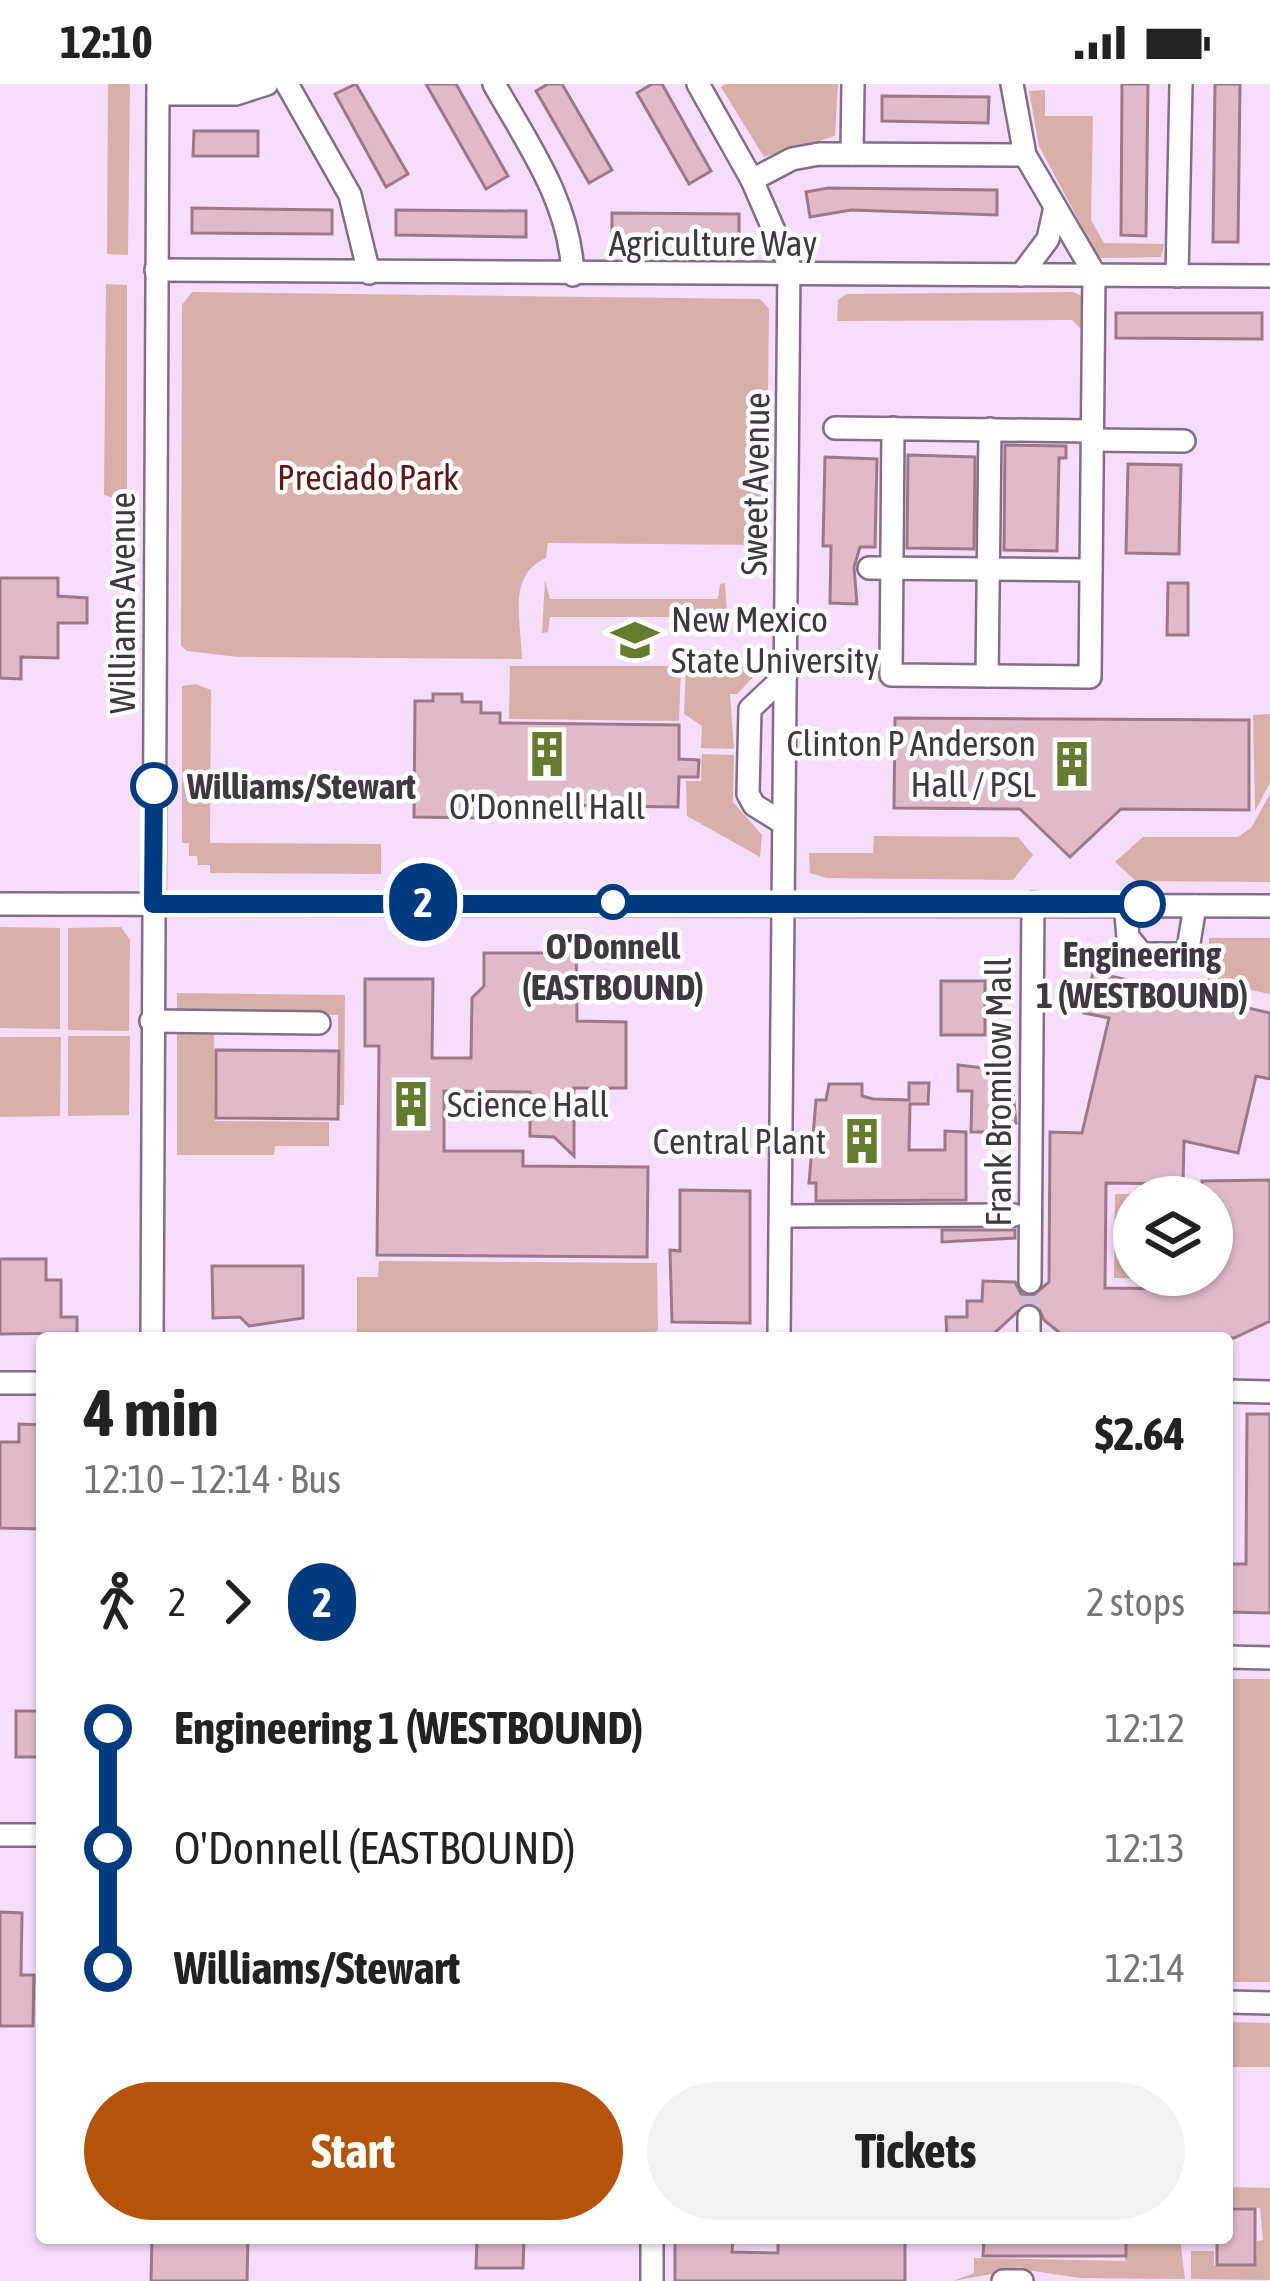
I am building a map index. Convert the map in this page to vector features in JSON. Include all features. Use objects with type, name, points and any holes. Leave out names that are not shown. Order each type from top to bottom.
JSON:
[{"type":"street","points":[[158,89],[236,94],[267,84]]},
{"type":"street","points":[[287,84],[350,195],[369,273]]},
{"type":"street","points":[[494,84],[559,199],[569,225],[573,275]]},
{"type":"street","name":"Sweet Avenue","points":[[698,84],[788,254],[790,277],[778,1332]]},
{"type":"street","points":[[852,154],[853,84]]},
{"type":"street","points":[[893,428],[881,568],[891,675],[1090,677],[1094,273],[1024,155],[1012,84]]},
{"type":"street","points":[[1177,276],[1181,84]]},
{"type":"street","name":"Williams Avenue","points":[[152,1332],[158,89]]},
{"type":"street","points":[[752,180],[793,159],[852,154],[1024,155]]},
{"type":"street","points":[[1021,274],[1044,248],[1055,207]]},
{"type":"street","name":"Agriculture Way","points":[[156,270],[1270,276]]},
{"type":"street","points":[[835,428],[990,429],[1184,441]]},
{"type":"street","points":[[987,676],[990,429]]},
{"type":"street","points":[[881,568],[1091,570]]},
{"type":"street","points":[[783,823],[754,805],[749,773],[750,709],[786,675]]},
{"type":"street","name":"Frank Bromilow Mall","points":[[1030,1282],[1033,903]]},
{"type":"street","points":[[0,904],[1270,906]]},
{"type":"street","points":[[1125,904],[1128,937],[1142,954],[1179,955],[1188,949],[1195,906]]},
{"type":"street","points":[[151,1021],[319,1023]]},
{"type":"street","points":[[783,1216],[1014,1216]]},
{"type":"street","points":[[0,1383],[36,1383]]},
{"type":"street","points":[[1233,1391],[1270,1392]]},
{"type":"street","points":[[1233,1657],[1270,1658]]},
{"type":"street","points":[[0,1835],[36,1835]]},
{"type":"street","points":[[1233,2002],[1270,2003]]},
{"type":"street","points":[[652,2244],[652,2281]]},
{"type":"street","points":[[1004,2281],[1022,2281]]},
{"type":"green space","points":[[108,84],[130,84],[128,255],[107,254]]},
{"type":"green space","points":[[838,84],[835,136],[764,157],[721,87]]},
{"type":"green space","points":[[1045,90],[1045,116],[1093,116],[1091,220],[1104,243],[1164,244],[1161,257],[1100,258],[1039,146],[1029,91]]},
{"type":"green space","points":[[106,284],[127,285],[127,502],[104,495]]},
{"type":"green space","name":"Preciado Park","points":[[192,292],[760,299],[769,309],[766,545],[548,543],[546,558],[526,575],[521,587],[522,659],[238,657],[187,651],[181,646],[182,305]]},
{"type":"green space","points":[[1073,292],[1084,297],[1083,331],[1072,320],[837,321],[838,300],[846,294]]},
{"type":"green space","points":[[545,580],[550,599],[718,599],[720,584],[725,583],[728,630],[719,631],[718,617],[550,617],[548,632],[542,633]]},
{"type":"green space","points":[[510,666],[681,666],[679,721],[509,719]]},
{"type":"green space","points":[[764,666],[737,694],[730,694],[734,749],[701,748],[702,726],[684,714],[686,667]]},
{"type":"green space","points":[[196,684],[211,690],[210,843],[381,844],[381,874],[210,873],[210,865],[198,865],[197,856],[189,856],[189,843],[182,843],[182,686]]},
{"type":"green space","points":[[1270,714],[1270,783],[1255,811],[1253,715]]},
{"type":"green space","points":[[702,754],[734,755],[733,802],[762,835],[760,857],[687,816],[686,781],[701,781]]},
{"type":"green space","points":[[1270,794],[1270,882],[1136,881],[1115,862],[1143,837],[1238,837],[1251,828]]},
{"type":"green space","points":[[874,836],[1018,837],[1033,855],[1013,880],[827,878],[810,873],[809,853],[873,853]]},
{"type":"green space","points":[[0,927],[60,928],[60,1029],[0,1028]]},
{"type":"green space","points":[[121,927],[130,940],[129,1031],[68,1030],[68,928]]},
{"type":"green space","points":[[1209,938],[1270,938],[1270,994],[1208,981]]},
{"type":"green space","points":[[177,993],[345,995],[344,1105],[338,1105],[338,1015],[177,1016]]},
{"type":"green space","points":[[177,1028],[214,1028],[215,1121],[329,1122],[329,1146],[275,1146],[274,1155],[177,1155]]},
{"type":"green space","points":[[68,1036],[130,1036],[129,1115],[68,1116]]},
{"type":"green space","points":[[0,1037],[61,1037],[60,1116],[0,1117]]},
{"type":"green space","points":[[379,1261],[657,1263],[658,1330],[357,1332],[357,1277],[378,1277]]},
{"type":"green space","points":[[1233,1679],[1270,1679],[1270,1982],[1233,1982]]},
{"type":"green space","points":[[1233,2022],[1270,2023],[1270,2067],[1233,2067]]},
{"type":"green space","points":[[1233,2187],[1270,2188],[1270,2280],[1191,2279],[1191,2251],[1214,2251],[1214,2266],[1256,2266],[1257,2241],[1263,2240],[1260,2208],[1233,2207]]},
{"type":"green space","points":[[1126,2244],[1181,2244],[1185,2279],[1080,2278],[1020,2269],[953,2281],[974,2273],[974,2258],[1125,2261]]},
{"type":"building","points":[[356,84],[408,174],[386,187],[335,94]]},
{"type":"building","points":[[426,84],[456,84],[508,176],[486,189]]},
{"type":"building","points":[[548,84],[562,84],[612,170],[589,183],[536,91]]},
{"type":"building","points":[[662,84],[711,171],[689,184],[637,93]]},
{"type":"building","points":[[1122,84],[1148,84],[1146,236],[1121,235]]},
{"type":"building","points":[[1215,84],[1240,84],[1238,242],[1213,242]]},
{"type":"building","points":[[882,96],[989,97],[988,123],[882,121]]},
{"type":"building","points":[[194,131],[258,131],[258,156],[193,156]]},
{"type":"building","points":[[828,188],[997,190],[997,215],[851,210],[810,217],[806,192]]},
{"type":"building","points":[[192,208],[332,210],[332,234],[192,233]]},
{"type":"building","points":[[396,210],[526,211],[526,237],[396,235]]},
{"type":"building","points":[[612,213],[739,214],[739,239],[612,238]]},
{"type":"building","points":[[1116,313],[1262,313],[1262,339],[1116,338]]},
{"type":"building","points":[[1005,445],[1066,446],[1066,458],[1059,458],[1057,551],[1004,550]]},
{"type":"building","points":[[908,455],[975,457],[974,549],[907,548]]},
{"type":"building","points":[[825,457],[877,459],[875,547],[860,547],[854,567],[857,604],[830,603],[831,546],[823,546]]},
{"type":"building","points":[[1128,464],[1181,465],[1179,554],[1126,553]]},
{"type":"building","points":[[0,578],[58,578],[58,596],[87,598],[87,623],[58,623],[58,658],[21,657],[21,679],[0,678]]},
{"type":"building","points":[[1168,583],[1188,583],[1188,635],[1167,635]]},
{"type":"building","name":"O'Donnell Hall","points":[[433,694],[462,694],[462,702],[481,702],[481,713],[500,713],[500,723],[679,725],[679,759],[699,760],[698,777],[679,777],[678,807],[480,804],[480,818],[414,817],[415,701],[433,701]]},
{"type":"building","name":"Clinton P Anderson Hall / PSL","points":[[895,718],[1249,720],[1249,810],[1121,809],[1070,857],[1020,809],[894,808]]},
{"type":"building","name":"Science Hall","points":[[576,938],[577,1021],[626,1022],[626,1088],[574,1088],[574,1156],[554,1137],[530,1136],[530,1092],[444,1091],[444,1151],[523,1151],[523,1166],[648,1167],[647,1257],[377,1255],[379,1046],[365,1046],[365,979],[433,979],[432,1058],[471,1058],[472,998],[484,986],[484,953],[561,953]]},
{"type":"building","points":[[1093,972],[1270,1013],[1270,1079],[1256,1076],[1238,1153],[1184,1141],[1183,1176],[1113,1176],[1113,1183],[1106,1183],[1105,1288],[1113,1288],[1113,1296],[1233,1296],[1233,1181],[1270,1180],[1270,1321],[1234,1338],[1233,1332],[1059,1332],[1044,1320],[1037,1305],[1028,1302],[996,1332],[947,1332],[946,1317],[967,1317],[967,1301],[982,1301],[983,1281],[1015,1282],[1021,1294],[1031,1297],[1049,1282],[1050,1132],[1082,1133],[1109,1018],[1084,1013]]},
{"type":"building","points":[[941,981],[985,981],[985,1035],[941,1035]]},
{"type":"building","points":[[216,1050],[339,1051],[338,1119],[216,1118]]},
{"type":"building","points":[[958,1065],[1011,1071],[1016,1123],[993,1123],[993,1132],[971,1132],[972,1091],[958,1091]]},
{"type":"building","name":"Central Plant","points":[[909,1083],[929,1083],[928,1104],[910,1104],[909,1150],[945,1150],[945,1131],[966,1132],[966,1200],[816,1201],[816,1183],[809,1183],[816,1100],[826,1100],[829,1084],[862,1084],[862,1096],[909,1100]]},
{"type":"building","points":[[680,1190],[750,1191],[750,1323],[672,1322],[670,1250],[680,1251]]},
{"type":"building","points":[[942,1230],[1015,1230],[1015,1238],[942,1242]]},
{"type":"building","points":[[0,1259],[46,1259],[46,1280],[61,1280],[61,1317],[77,1317],[77,1332],[0,1334]]},
{"type":"building","points":[[212,1266],[303,1266],[303,1318],[249,1326],[240,1317],[213,1318]]},
{"type":"building","points":[[1247,1414],[1270,1414],[1270,1613],[1233,1612],[1233,1564],[1246,1564]]},
{"type":"building","points":[[19,1424],[36,1425],[36,1529],[0,1528],[0,1442],[19,1442]]},
{"type":"building","points":[[16,1711],[36,1711],[36,1757],[16,1757]]},
{"type":"building","points":[[0,1912],[22,1913],[21,1975],[34,1975],[33,2026],[0,2026]]},
{"type":"building","points":[[1233,2209],[1255,2209],[1255,2265],[1217,2265],[1217,2244],[1233,2244]]},
{"type":"building","points":[[152,2244],[248,2244],[247,2281],[151,2281]]},
{"type":"building","points":[[477,2244],[524,2244],[523,2268],[476,2268]]},
{"type":"building","points":[[675,2244],[733,2244],[732,2252],[778,2253],[778,2244],[905,2244],[905,2281],[675,2281]]},
{"type":"building","points":[[984,2244],[1126,2244],[1126,2256],[983,2256]]},
{"type":"tunnel","points":[[1029,1317],[1030,1282]]},
{"type":"bus line","name":"2","points":[[154,786],[153,904],[1142,904]]},
{"type":"place","name":"New Mexico State University","points":[[635,640]]},
{"type":"place","name":"O'Donnell Hall","points":[[547,754]]},
{"type":"place","name":"Clinton P Anderson Hall / PSL","points":[[1072,764]]},
{"type":"place","name":"Williams/Stewart","points":[[154,786]]},
{"type":"place","name":"O'Donnell (EASTBOUND)","points":[[613,902]]},
{"type":"place","name":"Engineering 1 (WESTBOUND)","points":[[1142,904]]},
{"type":"place","name":"Science Hall","points":[[411,1104]]},
{"type":"place","name":"Central Plant","points":[[862,1141]]}]
